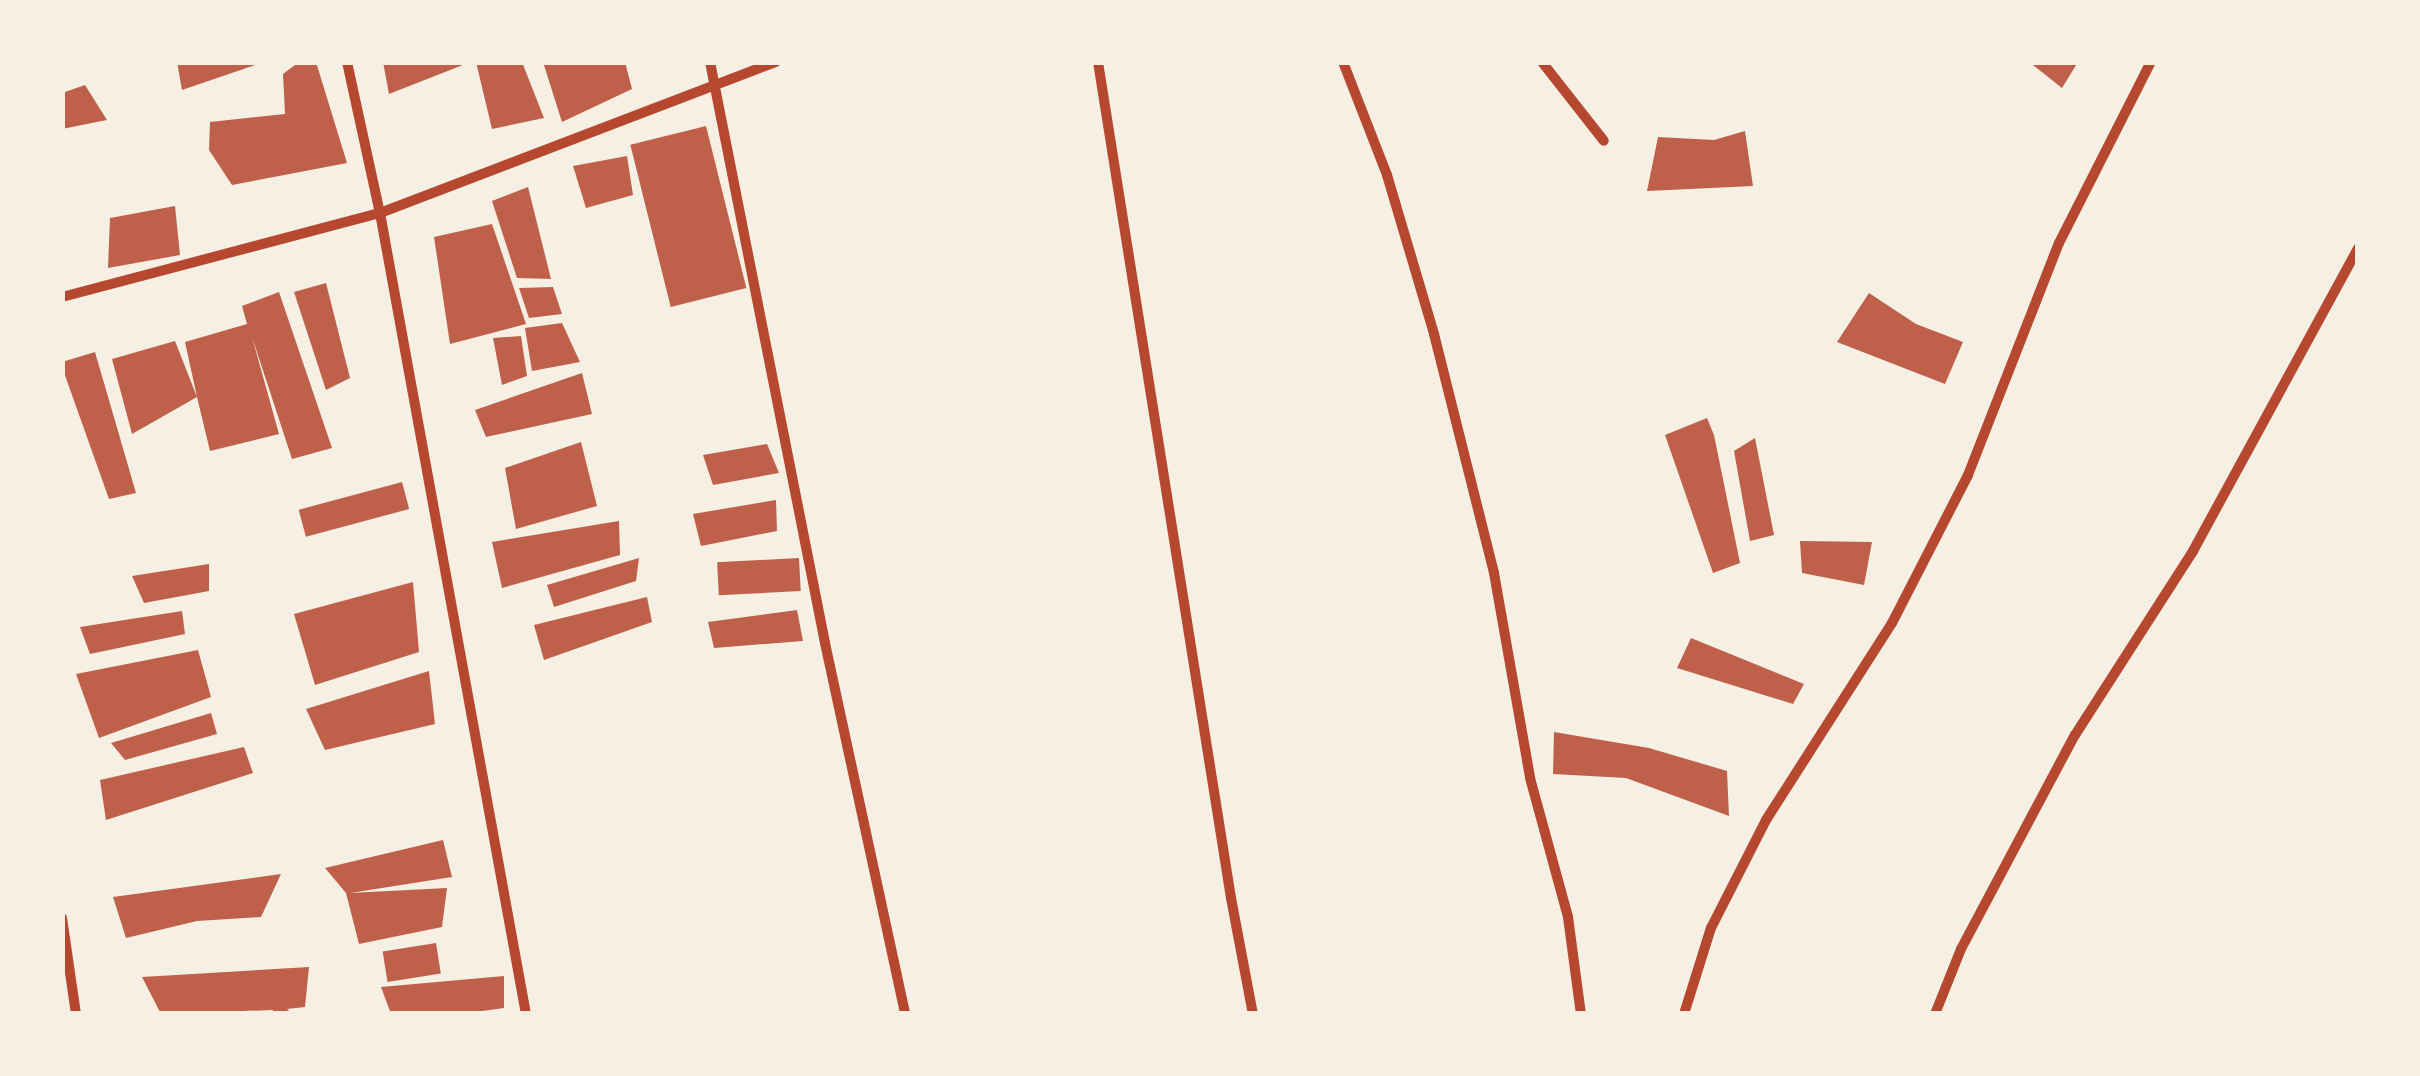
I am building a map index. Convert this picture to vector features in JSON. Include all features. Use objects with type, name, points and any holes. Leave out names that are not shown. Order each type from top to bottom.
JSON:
[{"type":"street","points":[[347,62],[380,213],[526,1014]]},
{"type":"street","points":[[710,62],[905,1014]]},
{"type":"street","points":[[62,297],[380,213],[715,89],[776,62]]},
{"type":"street","points":[[1098,62],[1231,898],[1253,1014]]},
{"type":"street","points":[[1343,62],[1387,176],[1434,334],[1494,573],[1530,778],[1568,917],[1581,1014]]},
{"type":"street","points":[[1542,62],[1604,141]]},
{"type":"street","points":[[1684,1014],[1711,928],[1766,820],[1892,623],[1968,475],[2059,243],[2151,62]]},
{"type":"street","points":[[1935,1014],[1962,950],[2074,735],[2193,550],[2358,248]]},
{"type":"street","points":[[62,918],[76,1014]]},
{"type":"building","points":[[177,62],[261,62],[261,63],[182,90]]},
{"type":"building","points":[[299,62],[316,62],[347,163],[232,185],[209,150],[210,122],[285,114],[283,74]]},
{"type":"building","points":[[383,62],[468,62],[468,63],[389,94]]},
{"type":"building","points":[[476,62],[522,62],[544,118],[492,129]]},
{"type":"building","points":[[543,62],[625,62],[632,89],[562,122]]},
{"type":"building","points":[[2029,62],[2078,62],[2062,88]]},
{"type":"building","points":[[85,85],[107,120],[62,129],[62,93]]},
{"type":"building","points":[[706,126],[746,288],[671,307],[630,145]]},
{"type":"building","points":[[1745,131],[1753,186],[1647,191],[1658,137],[1714,140]]},
{"type":"building","points":[[627,156],[633,195],[586,208],[573,166]]},
{"type":"building","points":[[528,187],[551,279],[517,278],[492,201]]},
{"type":"building","points":[[175,206],[180,255],[108,268],[110,218]]},
{"type":"building","points":[[492,224],[526,324],[450,344],[434,237]]},
{"type":"building","points":[[326,283],[350,378],[326,390],[294,292]]},
{"type":"building","points":[[553,287],[562,314],[529,318],[519,288]]},
{"type":"building","points":[[279,292],[332,448],[292,459],[252,337],[279,434],[210,451],[185,342],[247,324],[242,306]]},
{"type":"building","points":[[1869,293],[1916,324],[1963,342],[1945,384],[1837,342]]},
{"type":"building","points":[[562,323],[580,362],[532,371],[525,328]]},
{"type":"building","points":[[521,336],[527,376],[502,385],[493,338]]},
{"type":"building","points":[[175,341],[197,397],[132,434],[112,359]]},
{"type":"building","points":[[95,352],[136,493],[109,499],[62,367],[62,362]]},
{"type":"building","points":[[582,373],[592,414],[486,437],[475,410]]},
{"type":"building","points":[[1707,418],[1714,435],[1740,563],[1713,573],[1665,435]]},
{"type":"building","points":[[1755,438],[1774,535],[1750,541],[1734,451]]},
{"type":"building","points":[[581,442],[597,506],[516,529],[505,468]]},
{"type":"building","points":[[767,444],[779,473],[713,485],[703,455]]},
{"type":"building","points":[[402,482],[409,509],[306,537],[299,510]]},
{"type":"building","points":[[776,500],[777,531],[701,546],[693,514]]},
{"type":"building","points":[[619,521],[620,555],[502,588],[492,542]]},
{"type":"building","points":[[1800,541],[1872,542],[1864,585],[1802,573]]},
{"type":"building","points":[[639,558],[636,581],[554,607],[547,585]]},
{"type":"building","points":[[799,558],[801,591],[719,595],[717,562]]},
{"type":"building","points":[[209,564],[209,591],[144,603],[132,576]]},
{"type":"building","points":[[413,582],[419,652],[315,685],[294,614]]},
{"type":"building","points":[[647,597],[652,622],[544,660],[534,625]]},
{"type":"building","points":[[797,610],[803,641],[714,648],[708,622]]},
{"type":"building","points":[[182,611],[185,634],[90,654],[80,627]]},
{"type":"building","points":[[1691,638],[1804,684],[1793,704],[1677,668]]},
{"type":"building","points":[[198,650],[211,697],[99,738],[76,674]]},
{"type":"building","points":[[429,671],[435,724],[325,750],[306,709]]},
{"type":"building","points":[[211,713],[217,734],[125,760],[111,743]]},
{"type":"building","points":[[1554,732],[1649,748],[1727,771],[1729,816],[1626,778],[1553,774]]},
{"type":"building","points":[[244,747],[253,773],[106,820],[100,780]]},
{"type":"building","points":[[443,840],[452,877],[350,893],[447,888],[442,927],[359,944],[346,893],[325,868]]},
{"type":"building","points":[[281,874],[261,917],[197,921],[126,938],[113,897]]},
{"type":"building","points":[[436,943],[441,974],[388,982],[383,951]]},
{"type":"building","points":[[309,967],[305,1007],[287,1009],[293,1014],[273,1014],[273,1010],[161,1014],[142,977]]},
{"type":"building","points":[[504,976],[504,1008],[461,1014],[391,1014],[381,987]]}]
